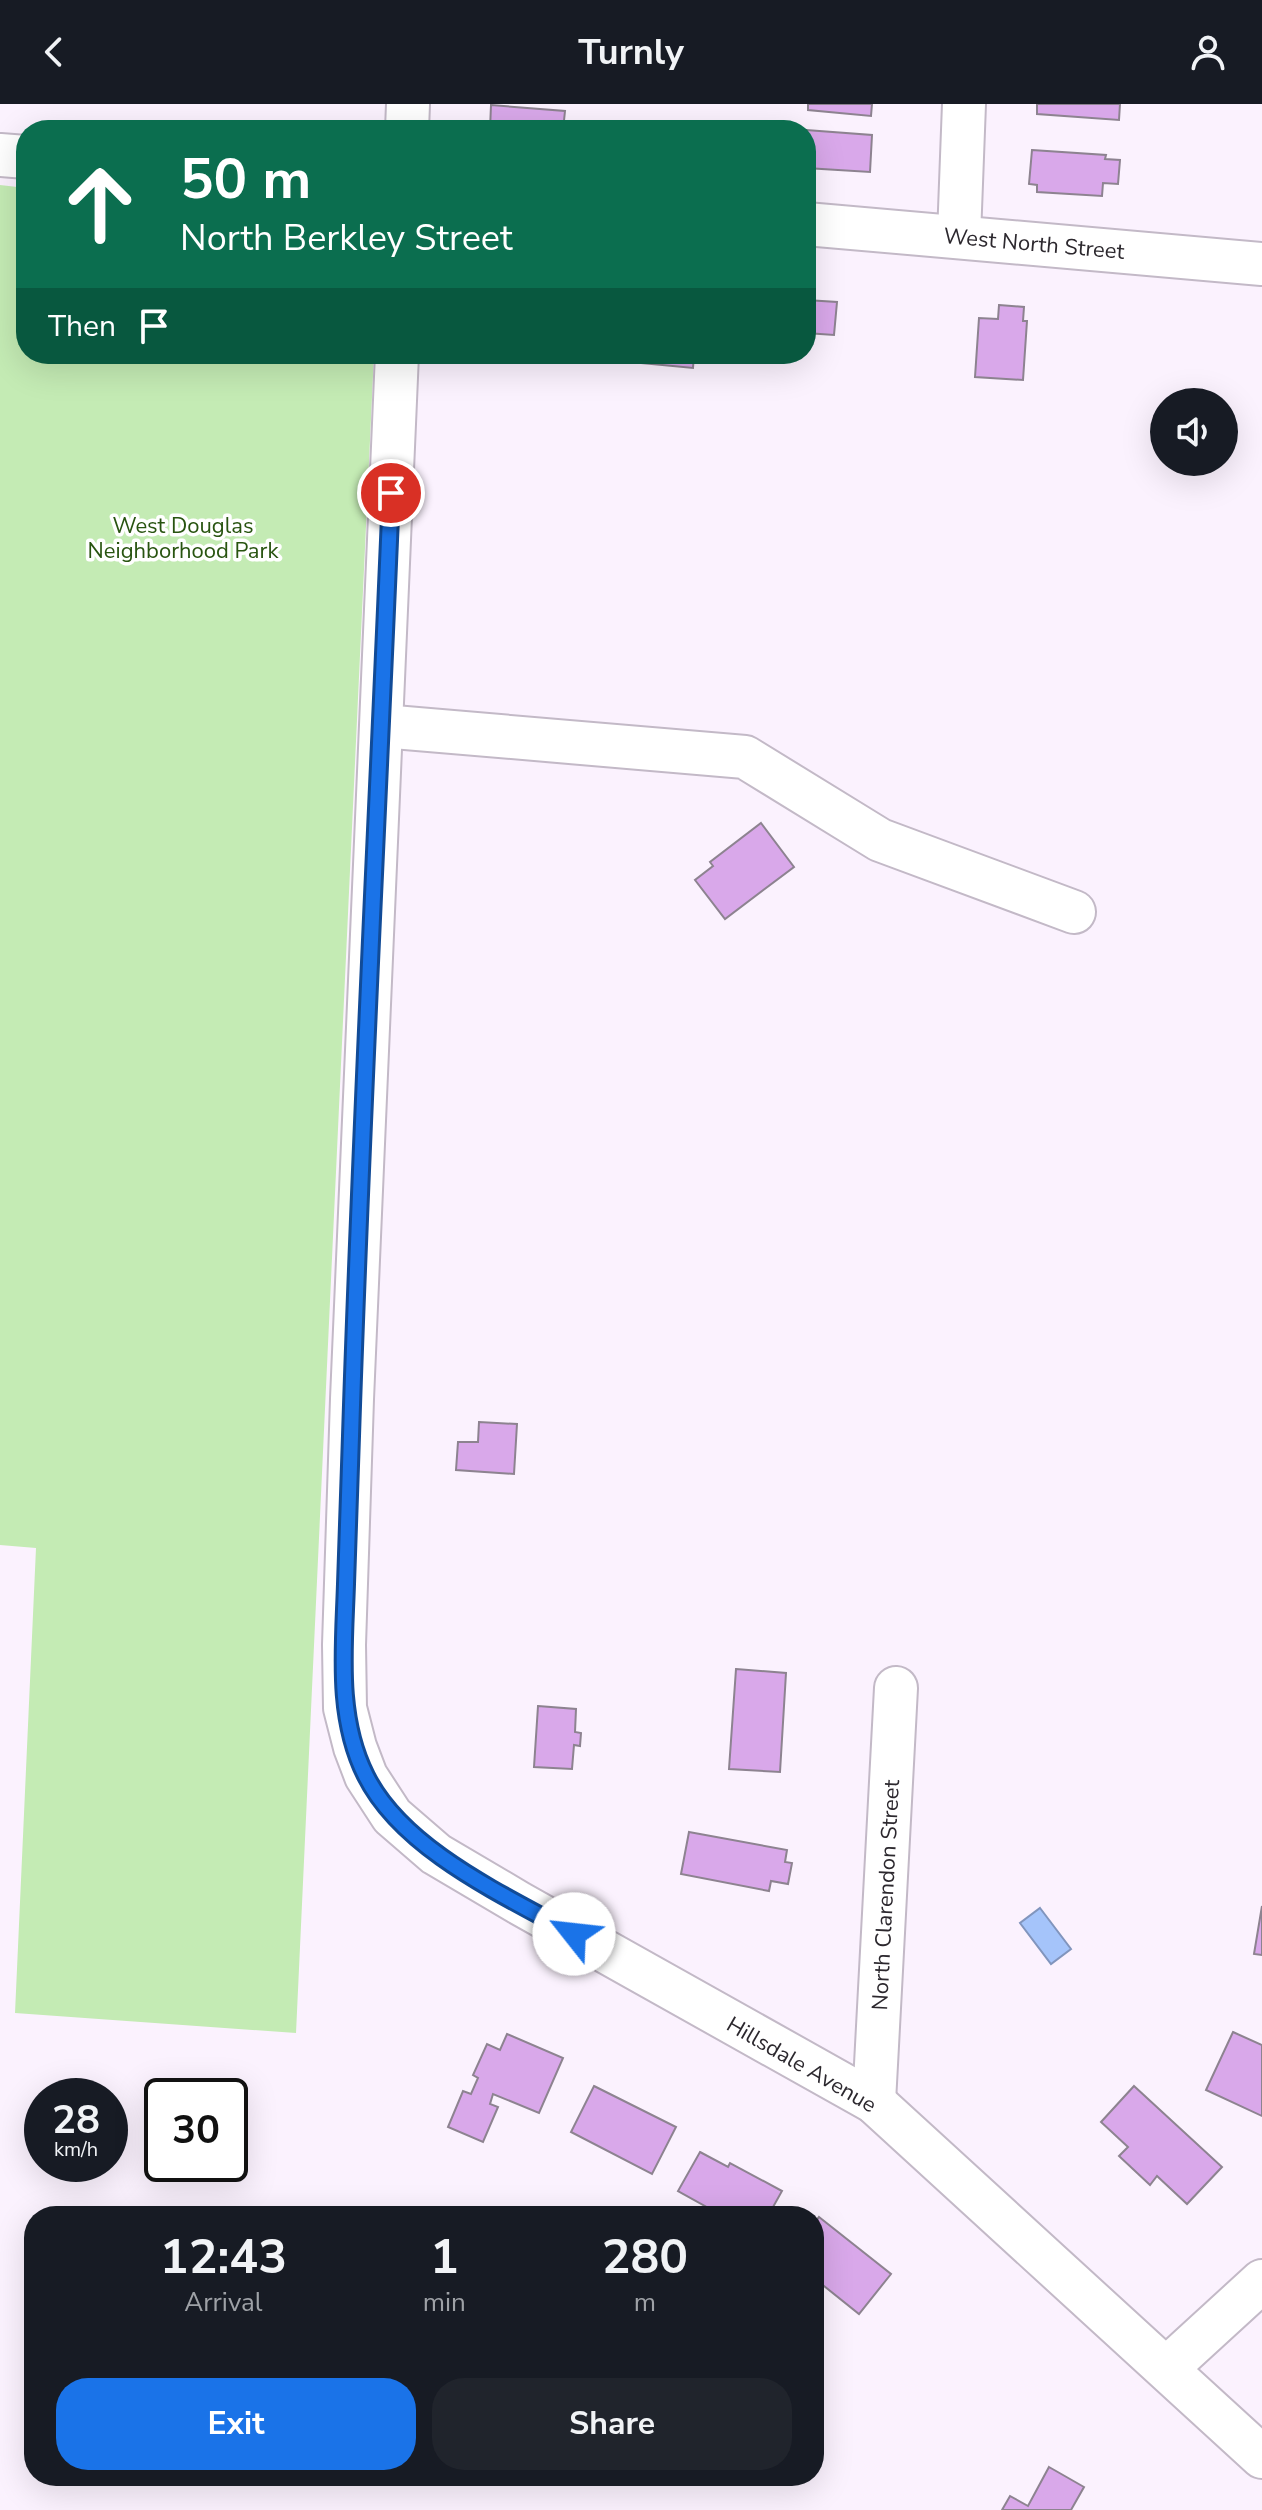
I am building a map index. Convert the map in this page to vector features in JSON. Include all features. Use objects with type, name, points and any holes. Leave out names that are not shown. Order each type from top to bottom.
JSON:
[{"type":"street","points":[[959,236],[964,104]]},
{"type":"street","name":"West North Street","points":[[816,225],[1262,264]]},
{"type":"street","name":"Hillsdale Avenue","points":[[397,364],[344,1645],[345,1708],[366,1776],[392,1816],[436,1854],[874,2102],[1262,2457]]},
{"type":"street","points":[[382,726],[745,757],[880,840],[1074,912]]},
{"type":"street","name":"North Clarendon Street","points":[[874,2102],[896,1688]]},
{"type":"street","points":[[1167,2368],[1262,2281]]},
{"type":"green space","name":"West Douglas Neighborhood Park","points":[[0,185],[16,187],[16,364],[374,364],[296,2033],[15,2013],[36,1548],[0,1545]]},
{"type":"water","points":[[1040,1908],[1071,1949],[1051,1964],[1020,1923]]},
{"type":"building","points":[[808,104],[872,104],[871,116],[808,110]]},
{"type":"building","points":[[1037,104],[1120,104],[1119,120],[1037,114]]},
{"type":"building","points":[[491,105],[565,111],[564,120],[490,120]]},
{"type":"building","points":[[816,131],[872,135],[870,172],[816,169]]},
{"type":"building","points":[[1032,150],[1106,155],[1105,159],[1120,160],[1118,184],[1103,183],[1102,196],[1037,192],[1037,185],[1029,184]]},
{"type":"building","points":[[816,301],[837,302],[834,335],[816,334]]},
{"type":"building","points":[[999,305],[1024,307],[1023,321],[1027,321],[1023,380],[975,377],[979,318],[998,319]]},
{"type":"building","points":[[652,364],[693,364],[693,368]]},
{"type":"building","points":[[761,823],[794,867],[725,919],[695,880],[713,866],[710,862]]},
{"type":"building","points":[[479,1422],[517,1424],[514,1474],[456,1470],[458,1442],[478,1442]]},
{"type":"building","points":[[736,1669],[786,1673],[780,1772],[729,1769]]},
{"type":"building","points":[[538,1706],[576,1709],[575,1732],[581,1733],[580,1746],[574,1745],[572,1769],[534,1767]]},
{"type":"building","points":[[689,1832],[787,1850],[785,1862],[792,1863],[788,1884],[771,1881],[769,1891],[681,1874]]},
{"type":"building","points":[[1262,1906],[1262,1955],[1254,1954]]},
{"type":"building","points":[[1233,2032],[1262,2045],[1262,2116],[1206,2090]]},
{"type":"building","points":[[507,2034],[563,2058],[539,2113],[493,2094],[490,2104],[498,2107],[483,2142],[448,2127],[463,2091],[471,2094],[478,2078],[473,2075],[487,2044],[500,2050]]},
{"type":"building","points":[[594,2086],[676,2127],[652,2174],[571,2132]]},
{"type":"building","points":[[1134,2086],[1222,2167],[1187,2204],[1157,2176],[1150,2185],[1119,2156],[1128,2147],[1101,2122]]},
{"type":"building","points":[[700,2152],[728,2167],[730,2163],[782,2191],[774,2206],[705,2206],[678,2191]]},
{"type":"building","points":[[824,2221],[891,2274],[859,2314],[824,2286]]},
{"type":"building","points":[[1049,2467],[1084,2487],[1071,2510],[1002,2510],[1010,2496],[1028,2506]]},
{"type":"route","points":[[391,493],[352,1399],[344,1645],[345,1708],[366,1776],[392,1816],[436,1854],[574,1934]]}]
